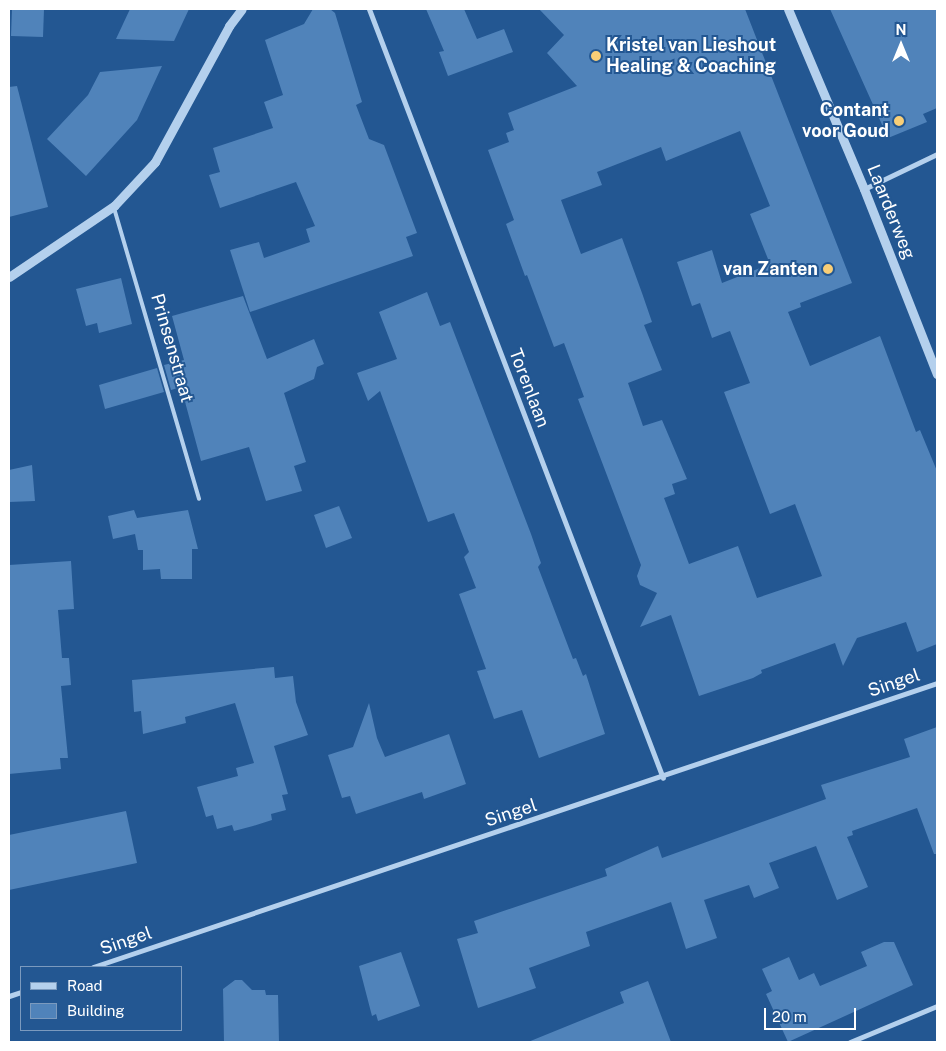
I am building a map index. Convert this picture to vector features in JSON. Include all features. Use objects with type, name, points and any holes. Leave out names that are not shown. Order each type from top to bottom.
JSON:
[{"type":"street","points":[[9,277],[114,206],[155,162],[229,26],[242,9]]},
{"type":"street","name":"Torenlaan","points":[[369,9],[663,778]]},
{"type":"street","name":"Laarderweg","points":[[788,9],[864,189],[937,374]]},
{"type":"street","points":[[864,189],[937,154]]},
{"type":"street","name":"Singel","points":[[96,966],[663,778],[937,683]]},
{"type":"street","points":[[850,1042],[937,1006]]},
{"type":"lane","name":"Prinsenstraat","points":[[114,206],[199,499]]},
{"type":"building","points":[[12,9],[44,9],[43,37],[11,36]]},
{"type":"building","points":[[130,9],[189,9],[174,41],[116,39]]},
{"type":"building","points":[[313,9],[330,9],[335,13],[362,102],[356,105],[369,139],[384,145],[417,233],[406,237],[413,256],[250,312],[230,250],[259,242],[264,258],[310,242],[306,229],[315,226],[296,182],[220,208],[209,175],[220,172],[213,148],[273,128],[264,102],[283,95],[265,40],[304,24]]},
{"type":"building","points":[[426,9],[464,9],[477,39],[504,29],[513,52],[448,76],[439,52],[444,51]]},
{"type":"building","points":[[539,9],[745,9],[852,283],[800,303],[801,307],[788,312],[810,366],[880,336],[916,432],[920,430],[937,471],[937,644],[917,652],[906,622],[857,638],[843,666],[835,643],[761,670],[762,673],[753,678],[699,696],[671,615],[640,627],[657,593],[640,585],[637,576],[641,565],[578,399],[584,397],[564,343],[554,347],[527,275],[525,276],[506,224],[514,220],[488,150],[509,142],[506,133],[514,130],[508,113],[577,86],[547,53],[564,35]],"holes":[[[740,131],[770,206],[750,214],[770,264],[722,283],[712,250],[677,262],[692,306],[700,303],[712,338],[730,331],[750,383],[724,392],[770,514],[795,504],[822,576],[757,598],[738,546],[689,564],[664,498],[675,494],[672,484],[687,479],[662,420],[643,426],[628,383],[662,370],[644,325],[652,322],[642,293],[622,238],[581,254],[561,200],[602,185],[597,172],[661,147],[666,161]]]},
{"type":"building","points":[[830,9],[937,9],[937,108],[923,114],[927,122],[888,138]]},
{"type":"building","points":[[162,66],[137,120],[86,176],[47,139],[88,95],[100,72]]},
{"type":"building","points":[[17,86],[48,207],[9,217],[9,87]]},
{"type":"building","points":[[121,278],[132,324],[99,333],[97,323],[86,326],[76,289]]},
{"type":"building","points":[[427,292],[440,326],[450,322],[531,534],[541,563],[538,567],[573,659],[576,658],[583,676],[586,674],[605,734],[539,758],[522,710],[494,719],[477,671],[486,669],[459,594],[476,588],[464,557],[469,552],[454,513],[428,522],[380,391],[368,401],[357,373],[397,359],[379,312]]},
{"type":"building","points":[[243,296],[267,359],[314,339],[324,364],[317,367],[314,379],[284,393],[306,462],[294,466],[302,491],[266,501],[249,447],[201,461],[181,387],[171,390],[164,365],[184,360],[172,316]]},
{"type":"building","points":[[157,368],[164,392],[105,409],[99,385]]},
{"type":"building","points":[[32,465],[35,501],[9,502],[9,470]]},
{"type":"building","points":[[339,506],[352,538],[326,548],[314,515]]},
{"type":"building","points":[[134,510],[137,518],[188,510],[198,549],[192,549],[192,579],[161,579],[160,569],[143,570],[143,550],[138,550],[135,534],[113,539],[108,516]]},
{"type":"building","points":[[71,561],[74,609],[58,610],[62,658],[69,658],[71,685],[61,686],[68,758],[60,758],[61,769],[9,774],[9,565]]},
{"type":"building","points":[[274,667],[275,678],[293,676],[296,702],[308,735],[274,746],[288,794],[282,795],[286,810],[271,814],[272,820],[253,826],[234,831],[232,825],[217,829],[213,815],[206,817],[197,787],[238,776],[236,768],[254,763],[235,703],[185,717],[186,723],[143,734],[141,711],[134,712],[132,680]]},
{"type":"building","points":[[369,703],[377,738],[385,757],[449,734],[466,784],[424,799],[422,792],[356,814],[350,796],[342,798],[328,755],[353,747]]},
{"type":"building","points":[[937,727],[937,854],[934,854],[917,808],[852,831],[853,835],[847,837],[868,887],[837,900],[816,846],[769,863],[779,888],[754,898],[749,885],[704,900],[717,938],[686,949],[671,902],[586,932],[590,946],[529,968],[536,988],[478,1008],[457,939],[478,933],[474,921],[607,876],[605,869],[658,846],[662,858],[826,799],[821,785],[910,757],[904,739]]},
{"type":"building","points":[[126,811],[137,863],[9,890],[9,835]]},
{"type":"building","points":[[884,942],[894,942],[913,985],[788,1042],[766,994],[772,991],[762,969],[789,957],[799,980],[814,973],[820,986],[867,966],[861,952]]},
{"type":"building","points":[[401,952],[420,1006],[378,1021],[376,1014],[372,1016],[359,966]]},
{"type":"building","points":[[235,980],[242,980],[252,990],[265,990],[266,995],[278,995],[279,1042],[224,1042],[223,989]]},
{"type":"building","points":[[648,981],[671,1042],[528,1042],[624,1003],[620,992]]},
{"type":"place","name":"Kristel van Lieshout Healing & Coaching","points":[[596,56]]},
{"type":"place","name":"Contant voor Goud","points":[[899,121]]},
{"type":"place","name":"van Zanten","points":[[828,269]]}]
